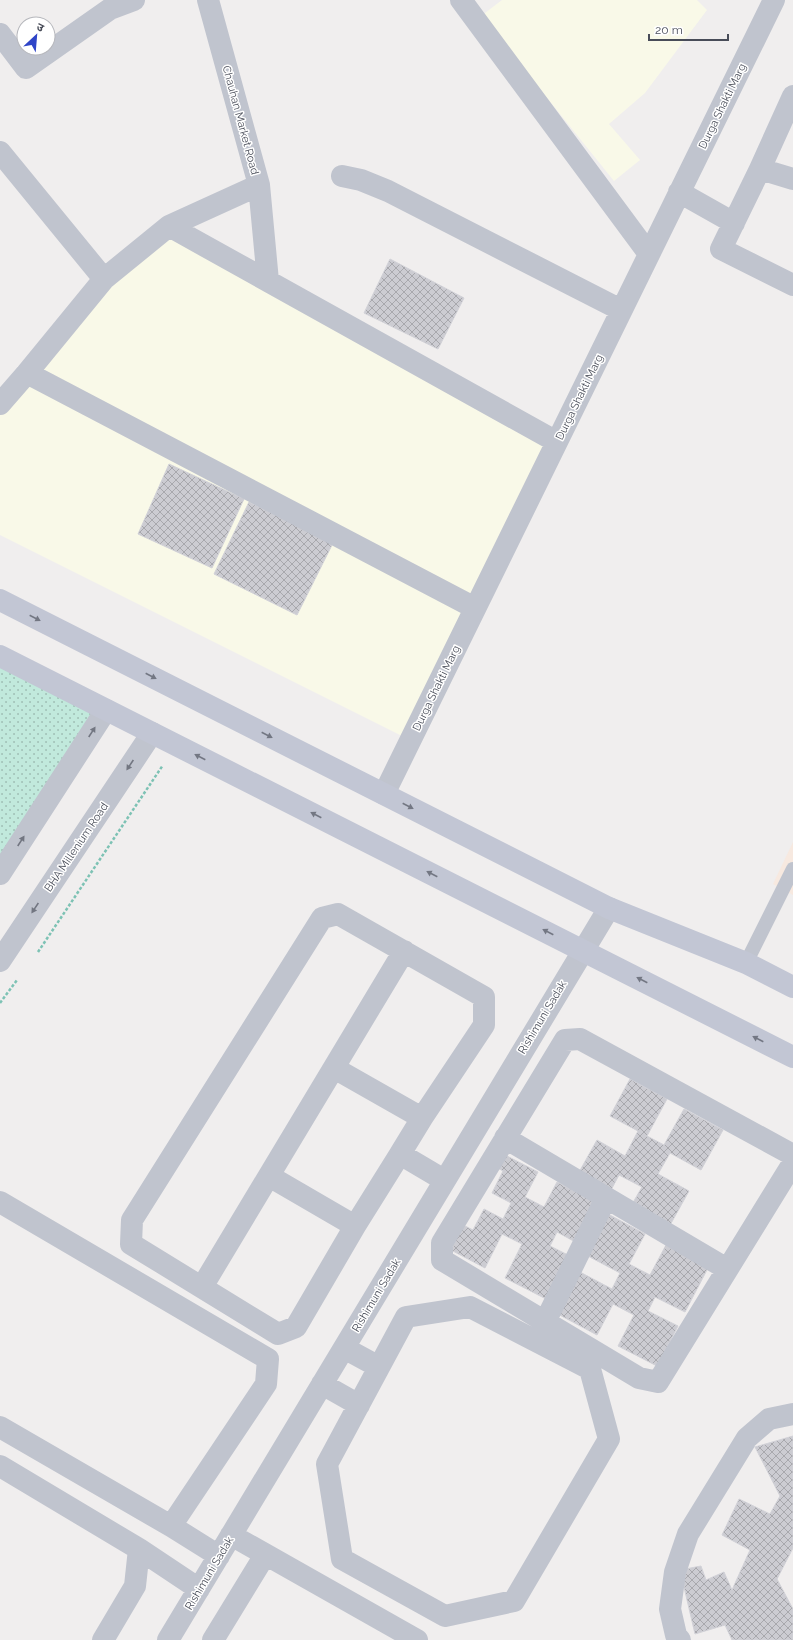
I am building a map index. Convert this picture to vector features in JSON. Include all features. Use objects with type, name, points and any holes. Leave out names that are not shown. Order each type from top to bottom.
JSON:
[{"type":"street","points":[[0,34],[26,68],[110,9],[134,0]]},
{"type":"street","name":"Chauhan Market Road","points":[[0,404],[104,279],[169,226],[259,185],[208,0]]},
{"type":"street","points":[[461,0],[649,254]]},
{"type":"street","name":"Durga Shakti Marg","points":[[384,794],[774,0]]},
{"type":"street","points":[[793,96],[760,169],[721,249],[793,285]]},
{"type":"street","points":[[0,152],[104,279]]},
{"type":"street","points":[[760,169],[793,180]]},
{"type":"street","points":[[342,176],[361,180],[388,191],[621,310]]},
{"type":"street","points":[[259,185],[268,281]]},
{"type":"street","points":[[679,192],[734,222]]},
{"type":"street","points":[[169,226],[557,442]]},
{"type":"street","points":[[27,373],[476,608]]},
{"type":"street","points":[[0,600],[609,908],[746,963],[793,987]]},
{"type":"street","points":[[0,656],[793,1056]]},
{"type":"street","points":[[0,874],[106,710]]},
{"type":"street","name":"BHA Millenium Road","points":[[0,961],[152,733]]},
{"type":"street","name":"Rishimuni Sadak","points":[[168,1640],[609,908]]},
{"type":"street","points":[[338,914],[484,997],[484,1024],[422,1118],[355,1226],[296,1327],[278,1334],[131,1244],[132,1220],[322,918],[338,914]]},
{"type":"street","points":[[202,1287],[404,951]]},
{"type":"street","points":[[793,1155],[580,1039],[565,1040],[442,1243],[442,1260],[639,1378],[658,1382],[793,1163]]},
{"type":"street","points":[[334,1068],[422,1118]]},
{"type":"street","points":[[505,1138],[727,1269]]},
{"type":"street","points":[[400,1154],[444,1180]]},
{"type":"street","points":[[269,1176],[355,1226]]},
{"type":"street","points":[[545,1322],[606,1198]]},
{"type":"street","points":[[0,1202],[268,1359],[266,1384],[171,1526]]},
{"type":"street","points":[[470,1307],[590,1369],[609,1439],[514,1601],[445,1616],[342,1559],[327,1464],[379,1367],[406,1317],[470,1307]]},
{"type":"street","points":[[344,1348],[379,1367]]},
{"type":"street","points":[[322,1384],[358,1405]]},
{"type":"street","points":[[680,1640],[676,1635],[670,1610],[675,1572],[688,1534],[747,1438],[769,1420],[793,1414]]},
{"type":"street","points":[[0,1427],[171,1526],[219,1556]]},
{"type":"street","points":[[0,1466],[139,1549],[199,1589]]},
{"type":"street","points":[[231,1535],[416,1640]]},
{"type":"street","points":[[103,1640],[135,1586],[139,1549]]},
{"type":"street","points":[[216,1639],[265,1555]]},
{"type":"lane","points":[[746,963],[793,869]]},
{"type":"shaded area","points":[[502,0],[697,0],[707,10],[645,93],[609,124],[640,160],[614,181],[481,16]]},
{"type":"shaded area","points":[[169,226],[557,442],[410,740],[0,535],[0,404]]},
{"type":"shaded area","points":[[793,842],[793,895],[773,884]]},
{"type":"green space","points":[[0,663],[106,710],[0,873]]},
{"type":"building","points":[[390,259],[464,298],[438,349],[364,313]]},
{"type":"building","points":[[169,464],[244,499],[212,568],[138,534]]},
{"type":"building","points":[[249,502],[333,543],[297,615],[214,574]]},
{"type":"building","points":[[630,1079],[667,1099],[647,1136],[664,1145],[684,1109],[723,1130],[701,1170],[670,1153],[658,1174],[689,1191],[669,1227],[631,1206],[642,1187],[619,1175],[610,1192],[578,1174],[597,1140],[625,1156],[638,1131],[610,1116]]},
{"type":"building","points":[[503,1154],[538,1172],[525,1197],[544,1207],[557,1182],[599,1204],[579,1244],[557,1232],[550,1246],[572,1257],[550,1301],[505,1278],[522,1244],[502,1234],[485,1268],[451,1250],[463,1225],[473,1230],[484,1209],[503,1219],[511,1203],[492,1193],[503,1171],[496,1167]]},
{"type":"building","points":[[608,1214],[645,1234],[629,1264],[650,1275],[666,1245],[708,1268],[685,1312],[655,1297],[648,1311],[678,1326],[657,1366],[618,1346],[634,1315],[613,1304],[597,1335],[556,1313],[578,1271],[612,1289],[620,1273],[586,1255]]},
{"type":"building","points":[[793,1436],[793,1548],[777,1579],[793,1609],[793,1640],[732,1640],[725,1625],[695,1634],[680,1570],[701,1566],[706,1580],[724,1572],[732,1590],[750,1550],[722,1535],[739,1499],[770,1514],[780,1496],[755,1447]]}]
